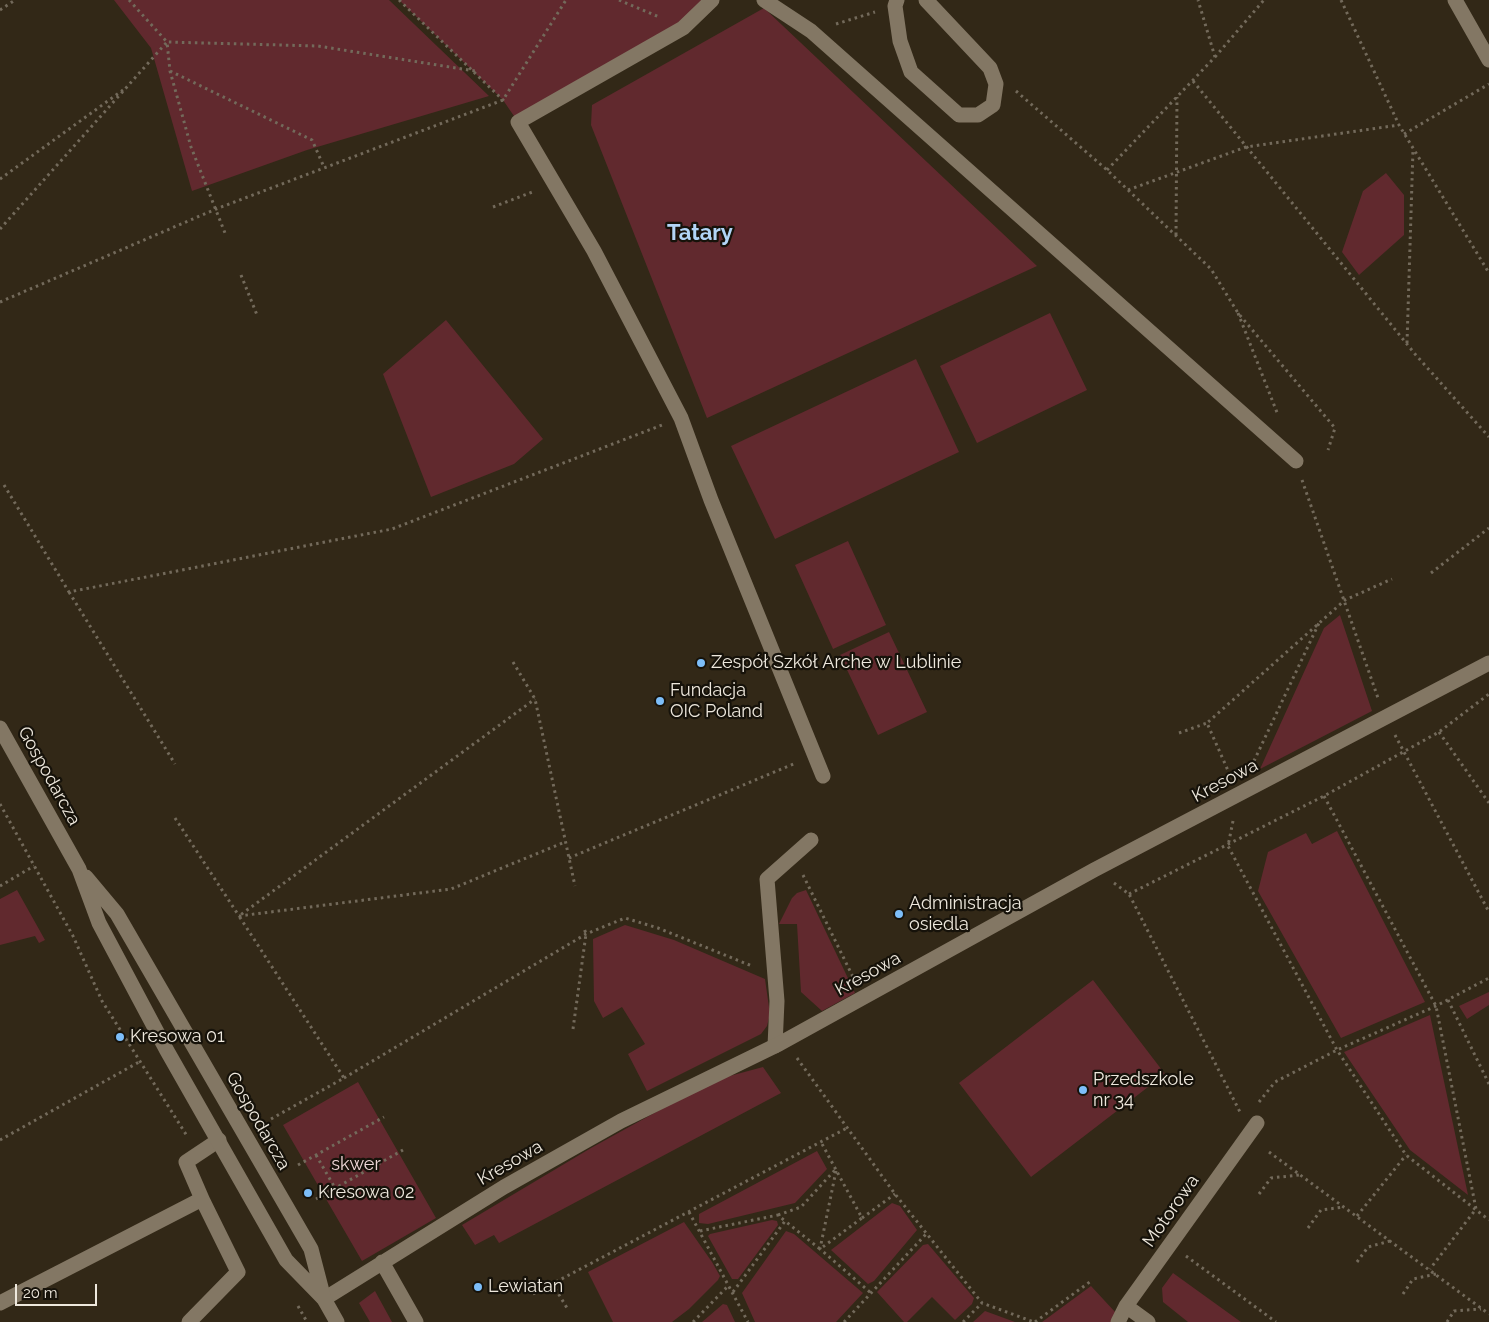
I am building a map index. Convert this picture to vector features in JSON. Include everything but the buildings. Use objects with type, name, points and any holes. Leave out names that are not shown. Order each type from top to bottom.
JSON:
[{"type":"street","points":[[712,0],[683,28],[518,122],[594,251],[681,418],[711,500],[823,776]]},
{"type":"street","points":[[764,0],[812,31],[1296,461]]},
{"type":"street","points":[[896,3],[900,41],[911,72],[959,115],[978,115],[993,104],[996,84],[990,68],[926,0]]},
{"type":"street","points":[[1455,0],[1489,60]]},
{"type":"street","name":"Kresowa","points":[[324,1299],[504,1187],[621,1121],[780,1044],[1094,870],[1384,716],[1489,663]]},
{"type":"street","name":"Gospodarcza","points":[[0,728],[79,869],[99,924],[166,1049],[286,1260],[324,1299],[337,1322]]},
{"type":"street","points":[[780,1044],[767,880],[811,840]]},
{"type":"street","name":"Gospodarcza","points":[[79,869],[117,914],[311,1249],[324,1299]]},
{"type":"street","name":"Motorowa","points":[[1118,1322],[1126,1306],[1249,1127]]},
{"type":"street","points":[[189,1322],[238,1272],[186,1162],[219,1140]]},
{"type":"street","points":[[0,1303],[202,1199]]},
{"type":"street","points":[[382,1262],[416,1322]]},
{"type":"street","points":[[1126,1306],[1148,1322]]},
{"type":"path","points":[[0,10],[15,0]]},
{"type":"path","points":[[129,0],[167,42],[170,70],[191,147],[225,233]]},
{"type":"path","points":[[399,0],[503,100],[518,122]]},
{"type":"path","points":[[0,302],[216,209],[503,100],[566,0]]},
{"type":"path","points":[[1198,0],[1215,58]]},
{"type":"path","points":[[1108,170],[1215,58],[1264,0]]},
{"type":"path","points":[[1341,0],[1399,125],[1489,273]]},
{"type":"path","points":[[812,31],[896,3]]},
{"type":"path","points":[[167,42],[318,46],[475,72]]},
{"type":"path","points":[[0,229],[167,42]]},
{"type":"path","points":[[990,68],[1108,170],[1211,269],[1238,313],[1335,428],[1328,450]]},
{"type":"path","points":[[170,70],[312,140],[324,167]]},
{"type":"path","points":[[1193,81],[1407,344],[1489,437]]},
{"type":"path","points":[[1404,134],[1489,84]]},
{"type":"path","points":[[0,179],[129,85]]},
{"type":"path","points":[[1176,236],[1177,97]]},
{"type":"path","points":[[1128,190],[1246,147],[1399,125]]},
{"type":"path","points":[[1407,344],[1413,147]]},
{"type":"path","points":[[493,207],[554,184]]},
{"type":"path","points":[[241,275],[257,315]]},
{"type":"path","points":[[1238,313],[1281,424]]},
{"type":"path","points":[[69,592],[392,530],[681,418]]},
{"type":"path","points":[[1296,461],[1384,716],[1404,750],[1489,912]]},
{"type":"path","points":[[4,484],[175,764]]},
{"type":"path","points":[[1431,573],[1489,528]]},
{"type":"path","points":[[1179,733],[1207,724],[1345,600],[1392,579]]},
{"type":"path","points":[[1319,624],[1239,794],[1228,846],[1337,1050],[1406,1155],[1489,1220]]},
{"type":"path","points":[[513,662],[535,699],[575,886]]},
{"type":"path","points":[[1129,894],[1228,846],[1324,796],[1439,732],[1489,694]]},
{"type":"path","points":[[239,916],[535,699]]},
{"type":"path","points":[[1207,724],[1239,794]]},
{"type":"path","points":[[1439,732],[1489,803]]},
{"type":"path","points":[[569,858],[814,755]]},
{"type":"path","points":[[1324,796],[1436,1006],[1476,1209],[1430,1269]]},
{"type":"path","points":[[0,804],[73,936],[102,1000],[139,1062],[199,1152]]},
{"type":"path","points":[[175,818],[344,1078]]},
{"type":"path","points":[[239,916],[451,889],[565,842]]},
{"type":"path","points":[[794,856],[863,998]]},
{"type":"path","points":[[0,886],[34,866]]},
{"type":"path","points":[[1094,870],[1129,894],[1249,1127]]},
{"type":"path","points":[[271,1120],[586,934],[625,918],[658,928],[774,974]]},
{"type":"path","points":[[573,1029],[586,934],[584,928]]},
{"type":"path","points":[[1249,1127],[1274,1082],[1337,1050],[1436,1006],[1489,978]]},
{"type":"path","points":[[1448,1000],[1489,1084]]},
{"type":"path","points":[[780,1044],[847,1128],[895,1194],[982,1303],[1034,1322],[1091,1281]]},
{"type":"path","points":[[0,1140],[139,1062]]},
{"type":"path","points":[[298,1165],[384,1117]]},
{"type":"path","points":[[533,1294],[847,1128]]},
{"type":"path","points":[[822,1142],[862,1218]]},
{"type":"path","points":[[316,1199],[402,1150]]},
{"type":"path","points":[[1269,1152],[1489,1314]]},
{"type":"path","points":[[316,1155],[335,1188]]},
{"type":"path","points":[[1357,1216],[1406,1155]]},
{"type":"path","points":[[700,1231],[778,1215],[801,1208],[836,1170]]},
{"type":"path","points":[[820,1249],[836,1170]]},
{"type":"path","points":[[1260,1194],[1271,1178],[1300,1174]]},
{"type":"path","points":[[820,1249],[895,1194]]},
{"type":"path","points":[[1308,1228],[1321,1210],[1345,1207]]},
{"type":"path","points":[[689,1212],[748,1322]]},
{"type":"path","points":[[778,1215],[871,1293]]},
{"type":"path","points":[[733,1292],[784,1221]]},
{"type":"path","points":[[844,1322],[927,1233]]},
{"type":"path","points":[[1357,1262],[1368,1247],[1391,1240]]},
{"type":"path","points":[[1178,1250],[1276,1322]]},
{"type":"path","points":[[1403,1294],[1413,1279],[1436,1274]]},
{"type":"path","points":[[552,1284],[567,1308]]},
{"type":"path","points":[[693,1322],[729,1285]]},
{"type":"path","points":[[963,1322],[982,1303]]},
{"type":"path","points":[[1447,1322],[1454,1311],[1482,1308]]},
{"type":"green space","points":[[114,0],[389,0],[489,96],[307,150],[192,191],[151,48]]},
{"type":"green space","points":[[399,0],[712,0],[683,28],[518,122],[503,100]]},
{"type":"green space","points":[[764,8],[1037,266],[707,418],[591,125],[592,105]]},
{"type":"green space","points":[[1386,173],[1404,195],[1404,235],[1359,275],[1342,252],[1363,191]]},
{"type":"green space","points":[[1050,313],[1087,390],[977,443],[940,366]]},
{"type":"green space","points":[[446,320],[543,439],[514,464],[431,497],[383,374]]},
{"type":"green space","points":[[916,359],[959,452],[775,539],[731,446]]},
{"type":"green space","points":[[848,541],[886,625],[833,649],[795,565]]},
{"type":"green space","points":[[1340,615],[1372,711],[1260,769],[1324,628]]},
{"type":"green space","points":[[889,632],[927,712],[878,735],[840,655]]},
{"type":"green space","points":[[1337,831],[1425,1002],[1341,1038],[1258,891],[1268,852],[1306,833],[1312,844]]},
{"type":"green space","points":[[17,890],[45,940],[39,943],[35,936],[0,945],[0,899]]},
{"type":"green space","points":[[806,890],[855,993],[822,1011],[801,992],[797,924],[779,924],[792,898],[797,893]]},
{"type":"green space","points":[[625,925],[674,940],[765,979],[770,1014],[767,1026],[761,1034],[647,1091],[628,1054],[645,1044],[622,1007],[603,1018],[594,1001],[593,939]]},
{"type":"green space","points":[[1093,980],[1165,1074],[1031,1177],[959,1083]]},
{"type":"green space","points":[[1489,992],[1489,1005],[1467,1019],[1459,1006]]},
{"type":"green space","points":[[1430,1015],[1468,1195],[1410,1150],[1344,1052]]},
{"type":"green space","points":[[763,1067],[781,1093],[499,1243],[494,1235],[475,1245],[462,1225],[591,1148],[667,1106],[726,1077]]},
{"type":"green space","name":"skwer","points":[[358,1082],[436,1218],[362,1261],[283,1125]]},
{"type":"green space","points":[[817,1151],[827,1169],[795,1203],[708,1224],[699,1223],[699,1214]]},
{"type":"green space","points":[[892,1203],[900,1206],[917,1230],[874,1281],[868,1284],[831,1250]]},
{"type":"green space","points":[[772,1220],[777,1221],[778,1225],[738,1279],[732,1279],[708,1236]]},
{"type":"green space","points":[[684,1222],[712,1262],[720,1276],[718,1280],[689,1309],[672,1322],[613,1322],[588,1272]]},
{"type":"green space","points":[[786,1231],[794,1234],[863,1293],[836,1322],[755,1322],[742,1293]]},
{"type":"green space","points":[[928,1244],[974,1298],[972,1304],[955,1320],[932,1297],[907,1322],[904,1322],[877,1292],[923,1245]]},
{"type":"green space","points":[[1173,1273],[1241,1322],[1188,1322],[1163,1302],[1162,1288]]},
{"type":"green space","points":[[1091,1286],[1116,1313],[1112,1322],[1042,1322]]},
{"type":"green space","points":[[375,1291],[392,1322],[370,1322],[359,1303]]},
{"type":"green space","points":[[723,1304],[727,1305],[735,1322],[702,1322]]},
{"type":"green space","points":[[985,1311],[1015,1322],[973,1322]]},
{"type":"place","name":"Zespół Szkół Arche w Lublinie","points":[[701,663]]},
{"type":"place","name":"Fundacja OIC Poland","points":[[660,701]]},
{"type":"place","name":"Administracja osiedla","points":[[899,914]]},
{"type":"place","name":"Kresowa 01","points":[[120,1037]]},
{"type":"place","name":"Przedszkole nr 34","points":[[1083,1090]]},
{"type":"place","name":"Kresowa 02","points":[[308,1193]]},
{"type":"place","name":"Lewiatan","points":[[478,1287]]},
{"type":"district","name":"Tatary","points":[[700,233]]}]
